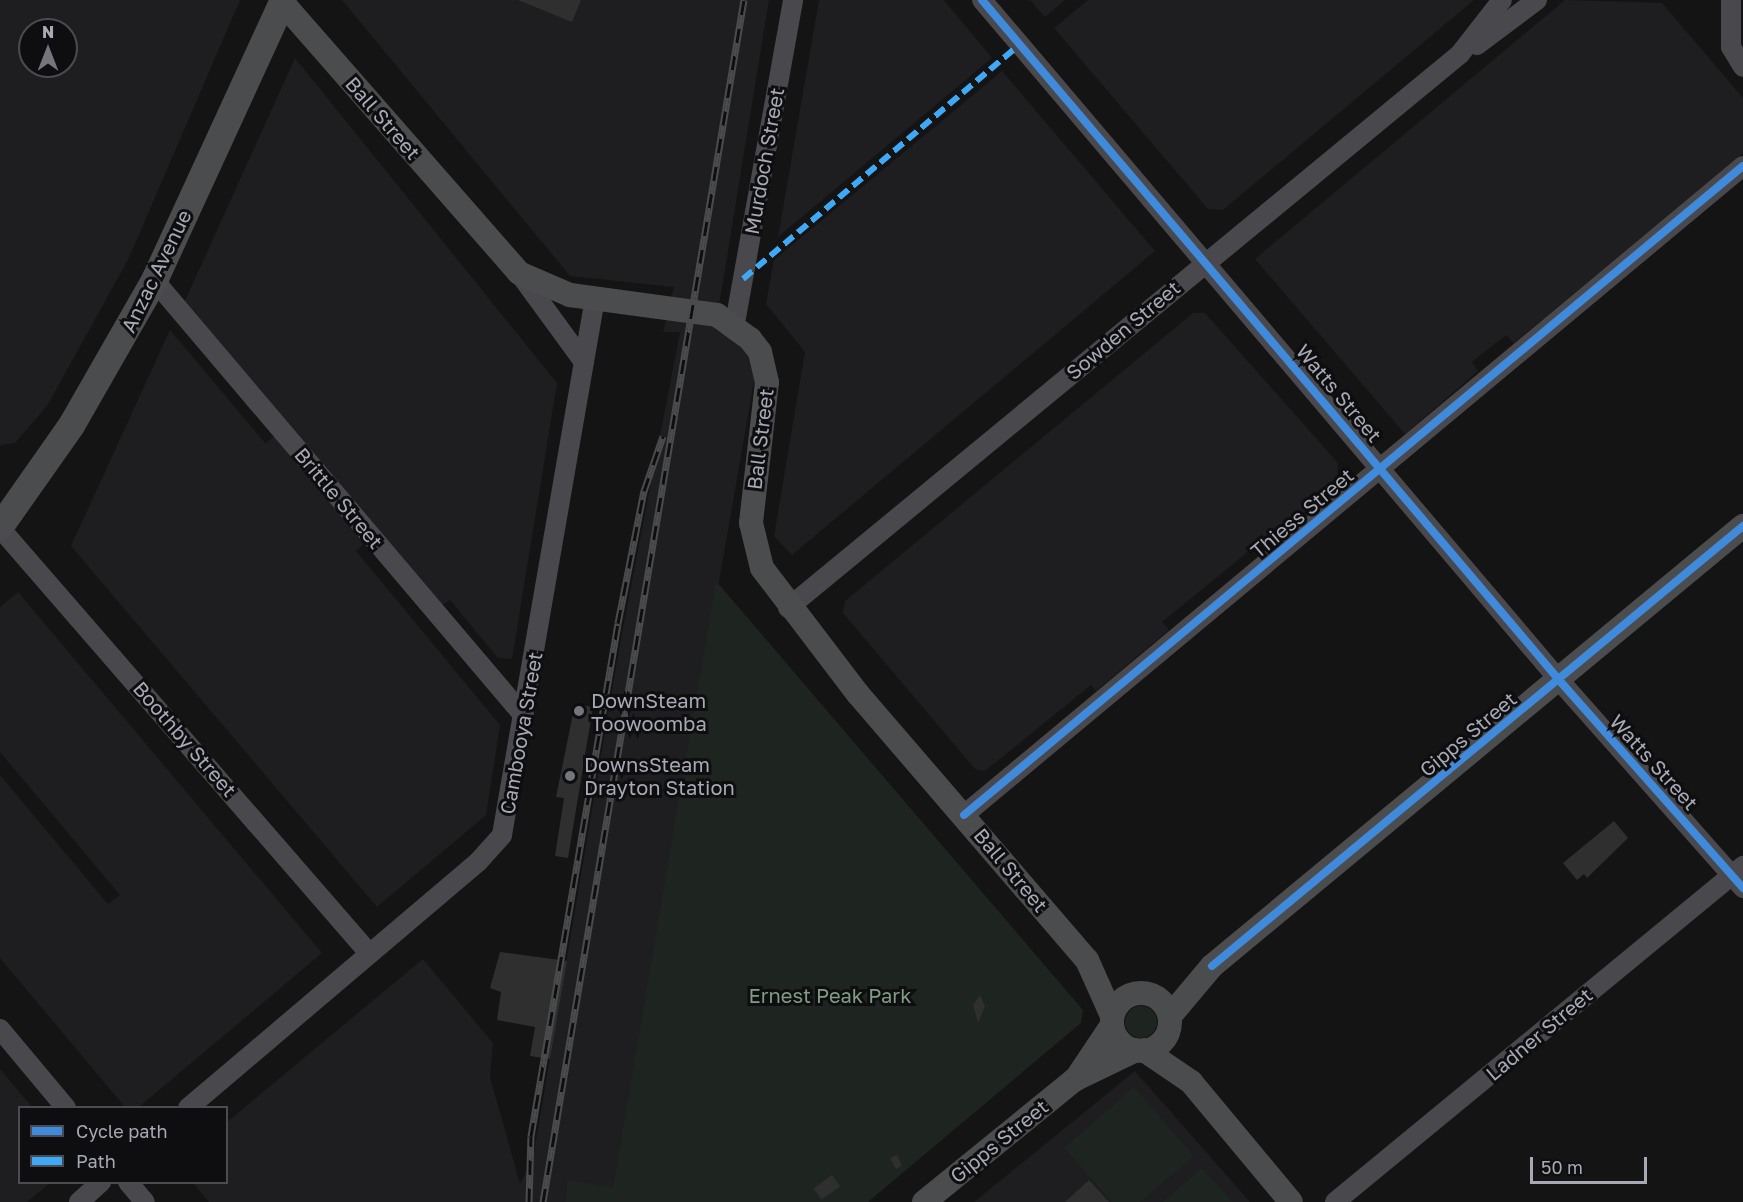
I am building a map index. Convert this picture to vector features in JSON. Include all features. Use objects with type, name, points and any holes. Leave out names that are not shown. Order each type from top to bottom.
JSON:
[{"type":"highway","name":"Anzac Avenue","points":[[0,527],[70,425],[154,280],[282,1]]},
{"type":"main road","name":"Ball Street","points":[[282,1],[519,273],[546,289],[595,298],[689,308],[735,323],[760,352],[767,382],[753,488],[754,538],[762,567],[788,608],[1087,960],[1112,1021]]},
{"type":"main road","name":"Gipps Street","points":[[1169,1023],[1212,966],[1743,526]]},
{"type":"main road","name":"Ball Street","points":[[1087,960],[1144,993]]},
{"type":"main road","name":"Gipps Street","points":[[1144,993],[1212,966]]},
{"type":"main road","points":[[1191,1082],[1169,1023],[1144,993],[1121,1000],[1112,1021],[1120,1041],[1140,1050],[1191,1082],[1291,1202]]},
{"type":"main road","name":"Gipps Street","points":[[1074,1080],[1112,1021]]},
{"type":"main road","points":[[1140,1050],[1159,1044],[1169,1023]]},
{"type":"main road","name":"Gipps Street","points":[[924,1202],[1074,1080],[1140,1050]]},
{"type":"street","name":"Murdoch Street","points":[[735,323],[793,0]]},
{"type":"street","name":"Watts Street","points":[[982,0],[1559,680],[1739,876]]},
{"type":"street","name":"Sowden Street","points":[[1460,54],[1502,0]]},
{"type":"street","name":"Sowden Street","points":[[788,608],[1205,261],[1460,54],[1537,0]]},
{"type":"street","points":[[1731,0],[1731,47],[1743,67]]},
{"type":"street","name":"Thiess Street","points":[[964,815],[1743,165]]},
{"type":"street","points":[[519,273],[584,362]]},
{"type":"street","name":"Brittle Street","points":[[154,280],[524,716]]},
{"type":"street","name":"Cambooya Street","points":[[189,1106],[478,862],[502,835],[595,298]]},
{"type":"street","name":"Boothby Street","points":[[0,527],[369,952]]},
{"type":"street","name":"Ladner Street","points":[[1335,1202],[1739,876]]},
{"type":"street","points":[[0,1029],[65,1106]]},
{"type":"street","points":[[79,1202],[99,1184]]},
{"type":"street","points":[[130,1184],[145,1202]]},
{"type":"shaded area","points":[[0,0],[240,0],[128,260],[47,406],[15,443],[0,445]]},
{"type":"shaded area","points":[[342,0],[769,0],[715,330],[737,340],[757,364],[613,1188],[567,1180],[566,1202],[209,1202],[194,1184],[228,1184],[228,1121],[423,959],[493,1043],[490,1077],[520,1184],[533,1159],[620,644],[680,332],[663,332],[674,287],[570,276]]},
{"type":"shaded area","points":[[819,0],[944,0],[992,58],[778,237]]},
{"type":"shaded area","points":[[1030,0],[1065,0],[1045,17]]},
{"type":"shaded area","points":[[1088,0],[1474,0],[1223,210],[1208,209],[1054,28]]},
{"type":"shaded area","points":[[1565,0],[1662,3],[1743,98],[1743,153],[1514,343],[1506,335],[1472,362],[1478,371],[1405,434],[1255,259]]},
{"type":"shaded area","points":[[295,58],[557,383],[512,659],[498,658],[450,600],[441,606],[184,303]]},
{"type":"shaded area","points":[[1002,71],[1155,251],[792,555],[774,536],[805,352],[766,304],[774,260]]},
{"type":"shaded area","points":[[1193,313],[1205,313],[1338,463],[1337,477],[1308,502],[1314,509],[1280,540],[1271,533],[1162,622],[1169,630],[1096,691],[1091,685],[985,771],[975,769],[843,613],[845,601]]},
{"type":"shaded area","points":[[170,330],[266,444],[276,433],[368,540],[356,551],[500,725],[486,815],[377,907],[71,546]]},
{"type":"shaded area","points":[[18,592],[322,953],[140,1106],[124,1106],[0,958],[0,775],[108,904],[120,895],[0,752],[0,607]]},
{"type":"shaded area","points":[[0,1069],[31,1106],[18,1106],[18,1184],[49,1184],[27,1202],[0,1202]]},
{"type":"shaded area","points":[[1135,1071],[1250,1202],[974,1202]]},
{"type":"green space","name":"Ernest Peak Park","points":[[716,581],[1083,1010],[1081,1023],[868,1202],[566,1202],[567,1180],[613,1187]]},
{"type":"green space","points":[[1141,1006],[1152,1011],[1157,1022],[1152,1033],[1141,1038],[1130,1033],[1125,1022],[1130,1011]]},
{"type":"green space","points":[[1134,1087],[1194,1156],[1140,1202],[1112,1202],[1064,1148]]},
{"type":"green space","points":[[1202,1168],[1232,1202],[1163,1202]]},
{"type":"building","points":[[518,0],[581,0],[572,22]]},
{"type":"building","name":"DownsSteam Drayton Station","points":[[575,704],[593,707],[568,858],[555,856],[564,798],[556,797]]},
{"type":"building","points":[[1614,821],[1628,838],[1587,878],[1584,874],[1577,880],[1563,863]]},
{"type":"building","points":[[500,952],[567,961],[550,1059],[530,1056],[535,1027],[497,1020],[501,992],[490,988]]},
{"type":"building","points":[[980,995],[985,1006],[978,1023],[973,1005]]},
{"type":"building","points":[[897,1155],[902,1166],[896,1169],[890,1158]]},
{"type":"building","points":[[832,1175],[840,1186],[822,1200],[813,1189]]},
{"type":"building","points":[[1089,1180],[1109,1202],[1065,1202]]},
{"type":"railway","points":[[543,1202],[744,0]]},
{"type":"railway","points":[[529,1202],[531,1136],[618,623],[644,491],[663,436]]},
{"type":"marked path","points":[[743,279],[1020,44]]},
{"type":"cycle path","points":[[982,0],[1559,680],[1743,888]]},
{"type":"cycle path","points":[[964,815],[1743,166]]},
{"type":"cycle path","points":[[1212,966],[1743,526]]},
{"type":"place","name":"DownSteam Toowoomba","points":[[579,711]]},
{"type":"place","name":"DownsSteam Drayton Station","points":[[570,776]]}]
